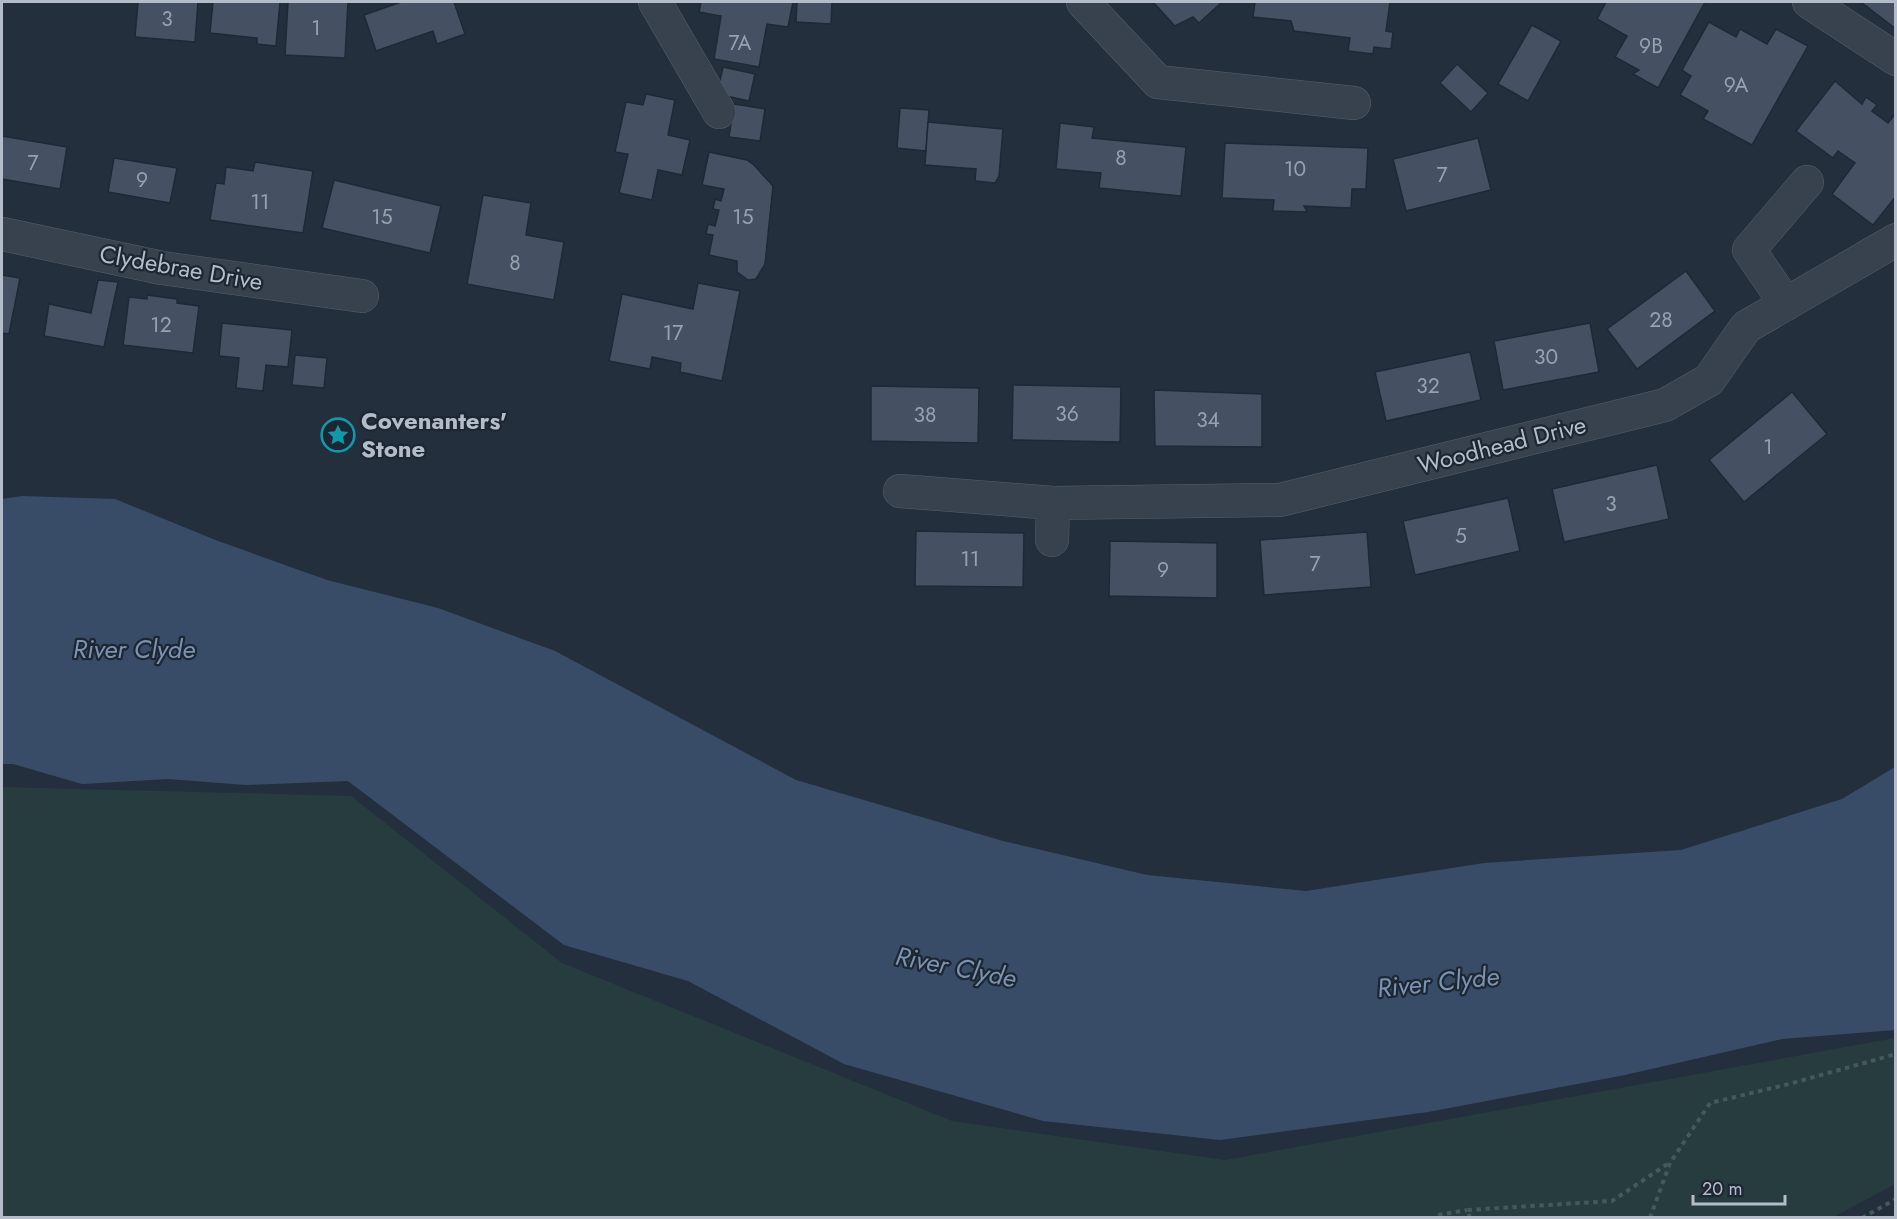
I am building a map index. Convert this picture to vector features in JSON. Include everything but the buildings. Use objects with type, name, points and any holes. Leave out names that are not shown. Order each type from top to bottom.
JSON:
[{"type":"street","points":[[655,2],[718,112]]},
{"type":"street","points":[[1083,2],[1158,82],[1354,103]]},
{"type":"street","points":[[1809,2],[1896,59]]},
{"type":"street","points":[[1786,304],[1749,250],[1807,182]]},
{"type":"street","name":"Clydebrae Drive","points":[[2,234],[162,268],[362,296]]},
{"type":"street","name":"Woodhead Drive","points":[[900,491],[1053,503],[1280,500],[1665,405],[1709,380],[1746,327],[1896,240]]},
{"type":"street","points":[[1052,540],[1053,503]]},
{"type":"path","points":[[1650,1218],[1670,1162],[1710,1102],[1789,1084],[1896,1054]]},
{"type":"path","points":[[1438,1215],[1467,1210],[1612,1201],[1670,1162]]},
{"type":"path","points":[[1862,1218],[1896,1199]]},
{"type":"path","points":[[1467,1210],[1470,1218]]},
{"type":"green space","points":[[2,787],[351,796],[562,963],[952,1121],[1225,1160],[1895,1038],[1895,1184],[1832,1218],[2,1217]]},
{"type":"water","name":"River Clyde","points":[[22,496],[115,499],[218,541],[327,580],[438,608],[555,651],[796,780],[1003,841],[1147,875],[1306,891],[1484,863],[1681,850],[1842,799],[1895,767],[1895,1030],[1782,1039],[1625,1075],[1428,1112],[1220,1140],[1043,1121],[844,1064],[688,981],[564,945],[348,781],[246,785],[168,779],[82,784],[13,764],[2,764],[2,499]]},
{"type":"place","name":"Covenanters' Stone","points":[[338,435]]}]
